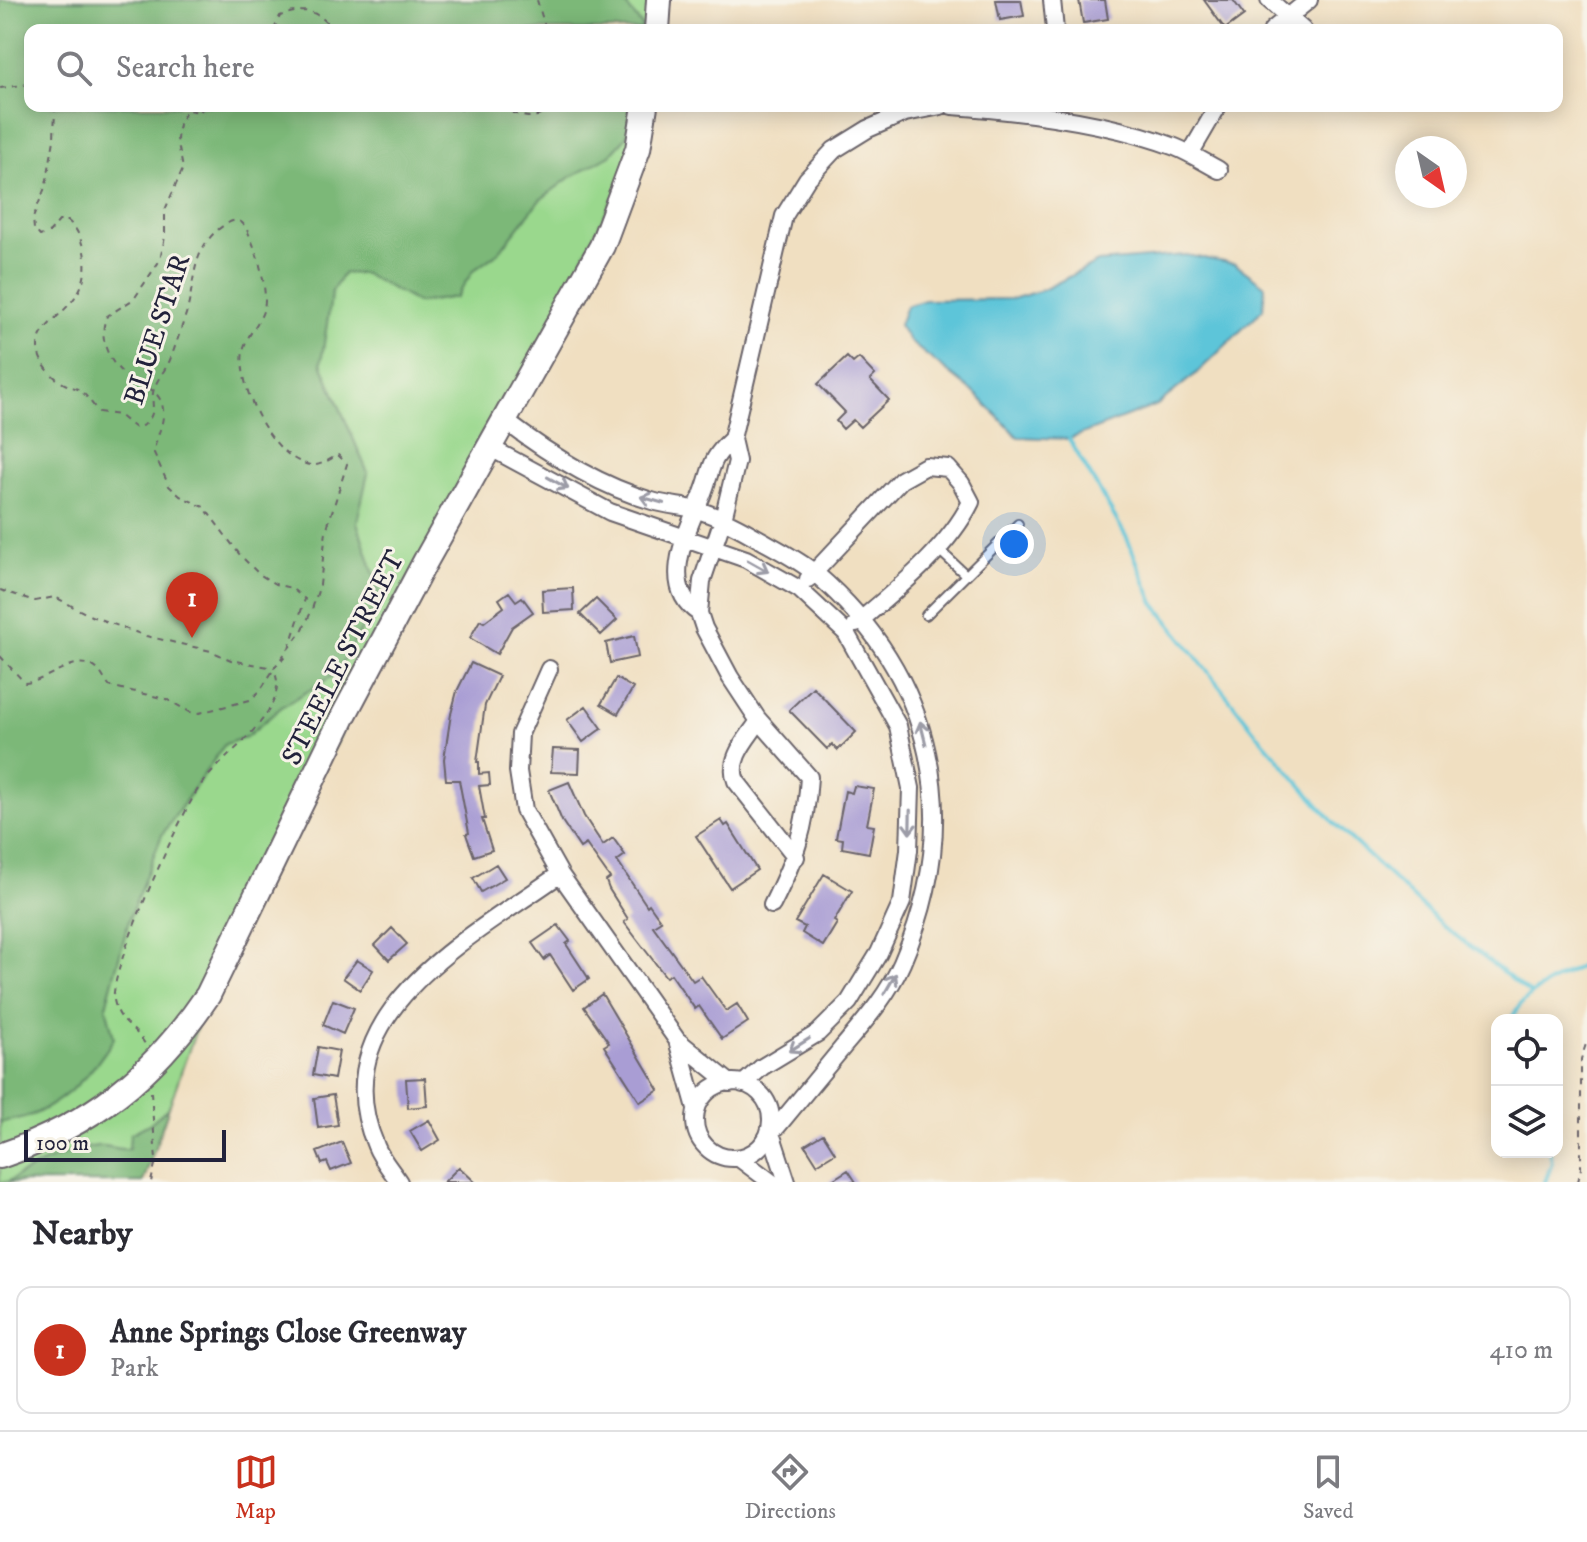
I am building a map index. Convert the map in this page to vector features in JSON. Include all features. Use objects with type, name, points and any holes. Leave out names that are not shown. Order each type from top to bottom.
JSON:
[{"type":"street","points":[[657,24],[659,0]]},
{"type":"street","points":[[1052,0],[1054,24]]},
{"type":"street","points":[[1269,0],[1296,24]]},
{"type":"street","points":[[1278,24],[1309,0]]},
{"type":"street","name":"STEELE STREET","points":[[0,1156],[44,1140],[99,1110],[132,1085],[185,1029],[208,995],[345,713],[602,246],[638,149],[644,112]]},
{"type":"street","points":[[772,905],[796,857],[808,805],[809,777],[759,721],[730,677],[699,613],[702,581],[723,519],[737,461],[732,439],[784,216],[807,179],[834,150],[868,129],[910,112]]},
{"type":"street","points":[[1050,112],[1138,134],[1190,154],[1219,170]]},
{"type":"street","points":[[1190,154],[1214,112]]},
{"type":"street","points":[[504,420],[533,442],[610,486],[652,501],[694,509],[723,519],[814,572],[862,619],[900,680],[919,718],[933,785],[929,886],[901,964],[879,1003],[777,1127],[769,1132]]},
{"type":"street","points":[[699,613],[687,605],[677,573],[694,509],[702,495],[715,454],[732,439]]},
{"type":"street","points":[[489,447],[610,512],[746,559],[799,589],[846,633],[898,726],[911,788],[909,850],[902,902],[879,953],[849,1002],[818,1033],[737,1083],[711,1089],[696,1108]]},
{"type":"street","points":[[799,589],[901,480],[926,466],[948,468],[971,502],[963,517],[938,549],[846,633]]},
{"type":"street","points":[[549,669],[520,734],[518,771],[524,810],[560,874],[677,1040],[737,1083],[757,1090],[765,1099],[771,1111],[769,1132],[760,1148],[749,1156],[723,1158],[702,1143],[694,1120],[696,1108],[677,1040]]},
{"type":"street","points":[[759,721],[735,758],[732,772],[796,857]]},
{"type":"street","points":[[911,788],[933,785]]},
{"type":"street","points":[[399,1182],[376,1147],[362,1102],[368,1051],[400,995],[441,957],[560,874]]},
{"type":"street","points":[[769,1132],[787,1182]]},
{"type":"street","points":[[739,1158],[771,1182]]},
{"type":"lane","points":[[926,615],[1018,524]]},
{"type":"lane","points":[[938,549],[966,575]]},
{"type":"path","points":[[537,0],[544,24]]},
{"type":"path","points":[[277,24],[280,16],[304,11],[320,15],[328,24]]},
{"type":"path","points":[[0,88],[24,85]]},
{"type":"path","name":"BLUE STAR","points":[[0,656],[25,683],[39,681],[72,665],[85,663],[98,670],[106,683],[114,688],[166,699],[190,712],[199,713],[250,700],[260,691],[303,629],[316,599],[326,531],[347,464],[338,455],[316,465],[304,463],[279,445],[254,409],[243,355],[247,340],[260,320],[265,297],[257,256],[246,226],[239,220],[222,227],[203,246],[187,311],[169,362],[153,391],[152,416],[144,425],[135,428],[119,415],[99,412],[80,389],[61,382],[49,372],[39,355],[37,344],[41,333],[70,306],[85,275],[86,264],[79,234],[68,221],[59,221],[50,232],[40,236],[35,233],[32,224],[49,170],[55,112]]},
{"type":"path","points":[[184,112],[177,139],[183,168],[165,210],[165,237],[160,260],[134,299],[110,314],[103,326],[106,348],[120,370],[153,391],[162,404],[163,416],[154,453],[169,486],[180,496],[204,507],[240,555],[259,574],[275,584],[295,590],[305,599],[287,652]]},
{"type":"path","points":[[512,112],[518,116],[534,117],[546,112]]},
{"type":"path","points":[[0,590],[35,601],[55,597],[91,616],[146,636],[211,651],[231,660],[274,668],[277,685],[270,708],[198,789],[132,932],[114,998],[122,1020],[140,1035],[145,1045]]},
{"type":"path","points":[[1578,1182],[1581,1168],[1581,1059],[1587,1041]]},
{"type":"path","points":[[151,1090],[156,1160],[151,1182]]},
{"type":"green space","points":[[0,0],[656,0],[656,24],[24,24],[24,112],[644,112],[638,149],[208,995],[143,1182],[0,1182]]},
{"type":"green space","points":[[0,0],[622,0],[640,24],[24,24],[24,112],[630,112],[627,136],[610,155],[569,178],[540,200],[499,252],[473,271],[456,297],[418,303],[365,274],[344,273],[332,291],[321,363],[368,473],[357,522],[381,596],[336,674],[283,706],[246,737],[225,744],[162,835],[130,916],[106,1006],[114,1038],[99,1060],[81,1081],[49,1106],[33,1115],[0,1123]]},
{"type":"green space","points":[[169,1107],[143,1182],[7,1182],[39,1165],[85,1148],[129,1149],[130,1134],[149,1124]]},
{"type":"water","points":[[1186,255],[1235,264],[1265,286],[1263,309],[1197,373],[1157,405],[1069,439],[1018,437],[977,395],[910,342],[899,325],[906,306],[925,300],[1012,299],[1043,290],[1098,262]]},
{"type":"building","points":[[996,0],[1021,0],[1024,16],[1000,20]]},
{"type":"building","points":[[1079,0],[1105,0],[1108,19],[1083,23]]},
{"type":"building","points":[[1204,0],[1233,0],[1244,15],[1232,24],[1221,24]]},
{"type":"building","points":[[847,357],[853,363],[859,358],[875,375],[870,380],[889,400],[860,427],[853,420],[843,429],[836,421],[845,412],[818,384]]},
{"type":"building","points":[[573,588],[574,610],[543,612],[542,590]]},
{"type":"building","points":[[509,592],[516,601],[522,597],[533,612],[512,627],[497,654],[470,638],[480,620],[484,622],[504,607],[499,599]]},
{"type":"building","points":[[596,599],[617,620],[601,635],[580,614]]},
{"type":"building","points":[[634,636],[638,657],[610,663],[606,643]]},
{"type":"building","points":[[471,663],[499,676],[485,705],[477,762],[479,774],[489,773],[490,785],[479,786],[485,819],[482,819],[492,850],[474,856],[466,834],[469,833],[459,780],[446,780],[444,759],[457,691]]},
{"type":"building","points":[[616,678],[633,688],[618,714],[601,704]]},
{"type":"building","points":[[813,687],[856,732],[838,750],[832,744],[827,749],[789,710]]},
{"type":"building","points":[[586,706],[602,728],[583,742],[567,720]]},
{"type":"building","points":[[553,749],[580,750],[579,773],[551,772]]},
{"type":"building","points":[[569,782],[584,816],[603,845],[613,838],[625,855],[617,861],[647,906],[649,904],[661,921],[653,926],[693,981],[701,976],[726,1011],[737,1004],[748,1022],[722,1039],[699,1006],[695,1009],[671,974],[666,977],[624,922],[628,919],[606,881],[610,878],[586,844],[580,848],[562,821],[549,790]]},
{"type":"building","points":[[854,786],[874,789],[867,825],[874,826],[869,853],[842,848],[843,839],[836,838],[845,791],[852,793]]},
{"type":"building","points":[[721,820],[725,826],[728,824],[757,870],[730,888],[696,836]]},
{"type":"building","points":[[496,864],[505,878],[481,892],[473,878]]},
{"type":"building","points":[[824,874],[852,891],[823,946],[802,933],[805,927],[795,922]]},
{"type":"building","points":[[558,925],[570,941],[566,944],[589,979],[573,990],[550,955],[544,960],[532,943]]},
{"type":"building","points":[[392,928],[407,944],[389,960],[375,945]]},
{"type":"building","points":[[357,960],[373,970],[360,990],[343,978]]},
{"type":"building","points":[[602,994],[659,1090],[640,1102],[604,1046],[609,1043],[584,1007]]},
{"type":"building","points":[[333,1000],[354,1008],[343,1034],[323,1025]]},
{"type":"building","points":[[318,1047],[339,1051],[334,1079],[313,1075]]},
{"type":"building","points":[[425,1078],[427,1106],[408,1108],[406,1079]]},
{"type":"building","points":[[333,1095],[338,1125],[318,1128],[314,1098]]},
{"type":"building","points":[[429,1120],[440,1140],[422,1151],[410,1131]]},
{"type":"building","points":[[823,1134],[835,1153],[817,1164],[805,1145]]},
{"type":"building","points":[[342,1142],[351,1163],[331,1171],[327,1162],[322,1164],[317,1152]]},
{"type":"building","points":[[459,1167],[475,1182],[444,1182]]},
{"type":"building","points":[[848,1170],[856,1182],[829,1182]]},
{"type":"waterway","points":[[1069,439],[1127,538],[1154,603],[1257,734],[1335,824],[1441,924],[1531,994]]},
{"type":"waterway","points":[[1515,1014],[1533,994],[1587,963]]},
{"type":"waterway","points":[[1545,1182],[1551,1158]]},
{"type":"place","name":"Anne Springs Close Greenway","points":[[192,638]]}]
